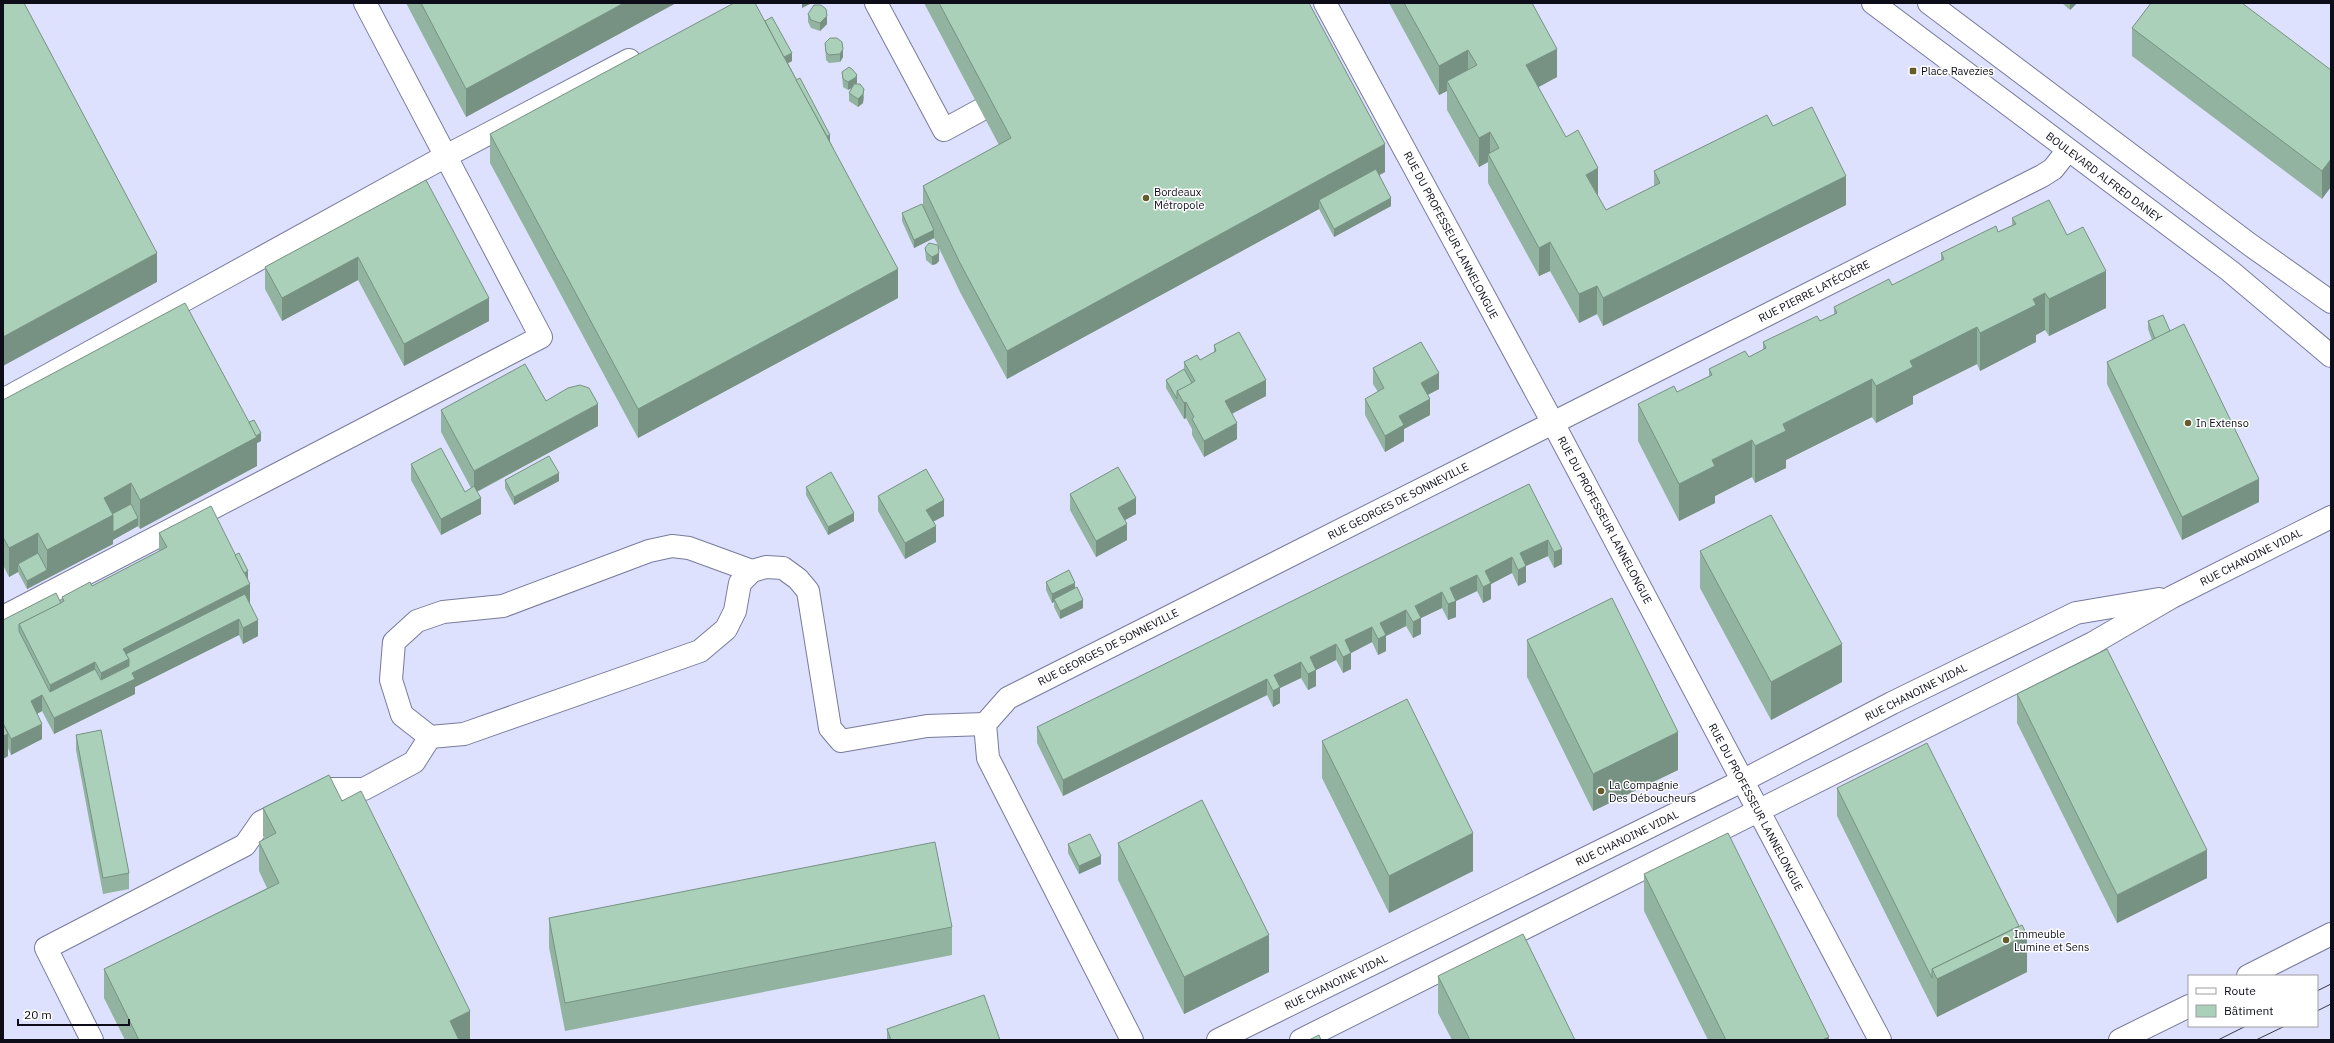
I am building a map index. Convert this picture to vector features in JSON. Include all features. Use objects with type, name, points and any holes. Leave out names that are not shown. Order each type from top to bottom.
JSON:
[{"type":"street","points":[[3,617],[541,337],[365,3]]},
{"type":"street","points":[[876,3],[944,130],[1026,85]]},
{"type":"street","name":"RUE DU PROFESSEUR LANNELONGUE","points":[[1325,3],[1553,423],[1880,1040]]},
{"type":"street","name":"BOULEVARD ALFRED DANEY","points":[[1873,3],[2230,272],[2331,356]]},
{"type":"street","points":[[1929,3],[2249,244],[2331,302]]},
{"type":"street","points":[[3,400],[446,156],[647,50]]},
{"type":"street","name":"RUE PIERRE LATÉCOÈRE","points":[[1553,423],[2042,176],[2053,169],[2068,150]]},
{"type":"street","name":"RUE GEORGES DE SONNEVILLE","points":[[985,724],[1008,698],[1553,423]]},
{"type":"street","name":"RUE CHANOINE VIDAL","points":[[1300,1040],[2093,643],[2172,596],[2331,517]]},
{"type":"street","points":[[752,570],[740,583],[735,611],[726,629],[700,651],[464,734],[430,737],[402,715],[391,680],[394,642],[418,620],[443,612],[503,606],[649,551],[672,546],[689,548],[752,570],[766,567],[783,568],[798,579],[808,591],[830,728],[841,741],[927,726],[985,724],[988,758],[1132,1040]]},
{"type":"street","name":"RUE CHANOINE VIDAL","points":[[1218,1040],[1742,781],[1892,703],[2076,613],[2172,596]]},
{"type":"street","points":[[92,1040],[46,948],[245,844],[261,822],[328,790],[364,789],[414,762],[430,737]]},
{"type":"street","points":[[2250,975],[2331,934]]},
{"type":"street","points":[[2120,1040],[2188,1006]]},
{"type":"building","points":[[3,3],[24,3],[157,253],[3,337]]},
{"type":"building","points":[[421,3],[624,3],[466,89]]},
{"type":"building","points":[[734,3],[755,3],[898,269],[638,409],[490,134]]},
{"type":"building","name":"Bordeaux Métropole","points":[[939,3],[1309,3],[1385,144],[1007,351],[960,263],[923,186],[1011,138]]},
{"type":"building","points":[[1404,3],[1532,3],[1557,49],[1526,65],[1566,137],[1578,130],[1598,168],[1586,175],[1606,210],[1660,183],[1654,171],[1767,115],[1773,126],[1812,107],[1846,176],[1603,298],[1597,286],[1579,294],[1550,242],[1539,248],[1488,154],[1499,148],[1490,132],[1479,138],[1447,81],[1477,65],[1468,50],[1439,66]]},
{"type":"building","points":[[2151,3],[2242,3],[2331,70],[2331,159],[2322,171],[2132,28]]},
{"type":"building","points":[[814,5],[821,5],[826,9],[827,16],[820,23],[811,20],[808,14]]},
{"type":"building","points":[[772,17],[792,53],[784,57],[765,21]]},
{"type":"building","points":[[830,38],[837,38],[842,42],[843,49],[840,54],[829,55],[826,52],[825,43]]},
{"type":"building","points":[[849,67],[857,75],[848,82],[843,79],[842,72]]},
{"type":"building","points":[[800,78],[830,135],[827,136],[796,80]]},
{"type":"building","points":[[854,84],[860,84],[864,89],[863,94],[858,99],[849,93]]},
{"type":"building","points":[[1376,169],[1391,198],[1334,229],[1319,200]]},
{"type":"building","points":[[426,180],[489,298],[404,344],[358,257],[282,298],[265,267]]},
{"type":"building","points":[[2049,200],[2067,235],[2083,227],[2106,271],[2049,299],[2045,293],[2033,299],[2036,305],[1980,333],[1977,327],[1910,361],[1913,367],[1876,386],[1872,379],[1783,424],[1786,431],[1755,446],[1752,440],[1712,460],[1715,466],[1679,484],[1638,404],[1674,386],[1677,392],[1712,375],[1709,369],[1745,351],[1749,357],[1766,348],[1763,342],[1817,316],[1820,321],[1837,313],[1834,307],[1889,279],[1892,285],[1944,259],[1941,253],[1996,226],[1998,232],[2016,224],[2012,218]]},
{"type":"building","points":[[922,204],[934,230],[914,240],[902,213]]},
{"type":"building","points":[[929,243],[938,245],[939,253],[932,257],[926,252],[925,248]]},
{"type":"building","points":[[185,303],[257,437],[140,500],[131,483],[104,498],[113,515],[47,550],[38,533],[9,548],[3,537],[3,400]]},
{"type":"building","points":[[2163,315],[2170,331],[2155,339],[2148,321]]},
{"type":"building","points":[[2184,324],[2259,479],[2182,517],[2107,362]]},
{"type":"building","points":[[1239,332],[1266,380],[1225,401],[1237,423],[1204,441],[1192,419],[1194,417],[1186,402],[1184,403],[1177,391],[1195,381],[1184,362],[1197,355],[1200,360],[1216,351],[1214,345]]},
{"type":"building","points":[[1421,342],[1439,373],[1421,383],[1430,399],[1399,416],[1404,425],[1385,436],[1365,399],[1384,388],[1373,368]]},
{"type":"building","points":[[525,364],[546,401],[568,388],[580,385],[589,388],[598,404],[474,471],[441,410]]},
{"type":"building","points":[[1184,369],[1192,383],[1177,391],[1177,399],[1166,380]]},
{"type":"building","points":[[254,420],[261,433],[256,436],[249,422]]},
{"type":"building","points":[[441,448],[465,492],[474,486],[481,498],[441,519],[411,464]]},
{"type":"building","points":[[549,456],[559,473],[514,497],[505,480]]},
{"type":"building","points":[[1118,467],[1136,498],[1118,508],[1127,524],[1096,541],[1070,494]]},
{"type":"building","points":[[926,469],[944,500],[926,510],[936,526],[905,543],[878,496]]},
{"type":"building","points":[[831,472],[854,513],[828,527],[806,487]]},
{"type":"building","points":[[1529,484],[1562,549],[1554,552],[1548,540],[1520,553],[1526,566],[1518,570],[1512,557],[1485,571],[1491,583],[1483,587],[1477,575],[1450,588],[1456,601],[1448,604],[1442,592],[1415,606],[1421,618],[1413,622],[1406,610],[1380,623],[1386,635],[1378,639],[1372,627],[1345,640],[1351,653],[1343,657],[1336,644],[1310,657],[1316,670],[1308,674],[1301,662],[1274,675],[1280,687],[1273,691],[1267,679],[1063,780],[1037,727]]},
{"type":"building","points":[[131,504],[138,518],[113,532],[112,514]]},
{"type":"building","points":[[211,506],[250,584],[123,649],[129,659],[101,673],[95,662],[50,685],[19,624],[64,601],[62,597],[90,582],[92,586],[167,547],[159,533]]},
{"type":"building","points":[[1771,515],[1842,644],[1771,682],[1700,551]]},
{"type":"building","points":[[38,553],[47,570],[27,581],[18,564]]},
{"type":"building","points":[[239,553],[248,571],[244,573],[235,555]]},
{"type":"building","points":[[1069,570],[1075,583],[1052,594],[1046,582]]},
{"type":"building","points":[[1077,587],[1083,600],[1060,611],[1054,599]]},
{"type":"building","points":[[56,593],[61,603],[19,624],[19,631],[50,692],[95,669],[101,680],[129,666],[129,659],[126,654],[245,594],[258,620],[243,628],[239,619],[132,673],[135,679],[54,718],[42,695],[31,701],[42,724],[11,739],[3,723],[3,620]]},
{"type":"building","points":[[1612,598],[1678,732],[1593,774],[1527,640]]},
{"type":"building","points":[[2107,649],[2207,850],[2117,895],[2017,694]]},
{"type":"building","points":[[1407,699],[1473,833],[1389,876],[1322,741]]},
{"type":"building","points":[[3,724],[8,734],[3,736]]},
{"type":"building","points":[[101,730],[129,873],[103,878],[76,735]]},
{"type":"building","points":[[1927,743],[2019,926],[1932,969],[1932,978],[1837,788]]},
{"type":"building","points":[[329,775],[342,801],[361,791],[470,1011],[450,1021],[459,1040],[139,1040],[104,969],[279,883],[259,842],[276,833],[263,808]]},
{"type":"building","points":[[1202,800],[1269,935],[1184,977],[1118,843]]},
{"type":"building","points":[[1728,833],[1829,1037],[1822,1040],[1726,1040],[1644,874]]},
{"type":"building","points":[[1090,834],[1101,856],[1079,866],[1068,844]]},
{"type":"building","points":[[935,842],[952,927],[565,1003],[549,918]]},
{"type":"building","points":[[2022,925],[2027,935],[1937,979],[1932,969]]},
{"type":"building","points":[[1523,934],[1575,1040],[1470,1040],[1438,976]]},
{"type":"building","points":[[984,995],[1000,1040],[891,1040],[887,1029]]},
{"type":"building","points":[[1319,1035],[1321,1040],[1309,1040]]},
{"type":"tram line","points":[[2318,990],[2331,984]]},
{"type":"tram line","points":[[2318,1010],[2331,1004]]},
{"type":"tram line","points":[[2218,1040],[2244,1027]]},
{"type":"tram line","points":[[2256,1040],[2283,1027]]},
{"type":"place","name":"Place Ravezies","points":[[1913,71]]},
{"type":"place","name":"Bordeaux Métropole","points":[[1146,198]]},
{"type":"place","name":"In Extenso","points":[[2188,423]]},
{"type":"place","name":"La Compagnie Des Déboucheurs","points":[[1601,791]]},
{"type":"place","name":"Immeuble Lumine et Sens","points":[[2006,940]]}]
